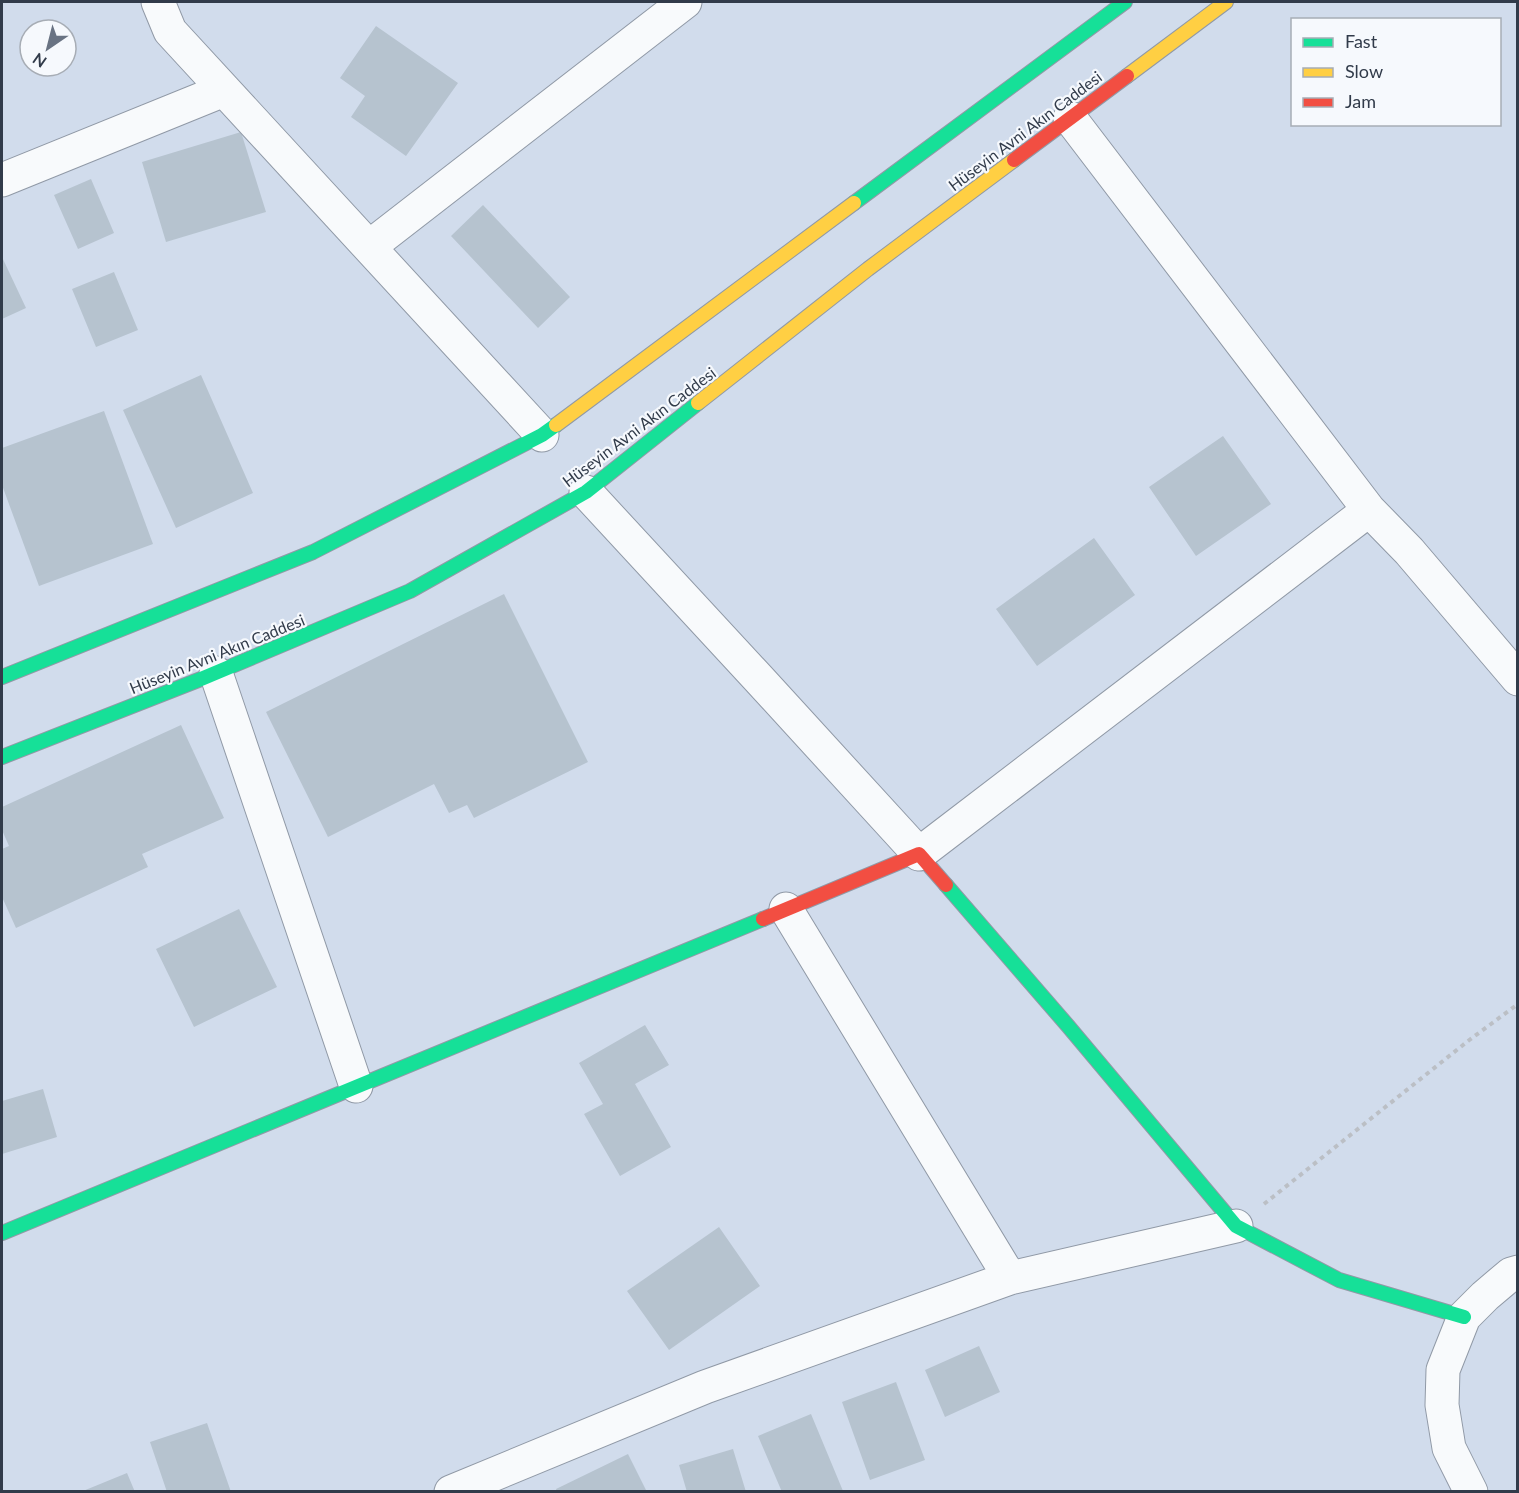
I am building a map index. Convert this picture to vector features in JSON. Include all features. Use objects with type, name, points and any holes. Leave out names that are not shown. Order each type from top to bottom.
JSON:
[{"type":"main road","points":[[2,677],[313,552],[542,435],[1125,2]]},
{"type":"main road","name":"Hüseyin Avni Akın Caddesi","points":[[2,757],[216,673],[410,591],[586,492],[868,269],[1226,2]]},
{"type":"main road","points":[[2,1233],[919,854],[1068,1026],[1236,1226],[1339,1280],[1464,1317]]},
{"type":"street","points":[[158,2],[170,31],[542,435]]},
{"type":"street","points":[[369,247],[685,2]]},
{"type":"street","points":[[2,180],[224,90]]},
{"type":"street","points":[[1070,118],[1369,510],[1409,551],[1518,679]]},
{"type":"street","points":[[586,492],[919,854],[1369,510]]},
{"type":"street","points":[[216,673],[356,1086]]},
{"type":"street","points":[[786,909],[1010,1278]]},
{"type":"street","points":[[451,1491],[492,1484],[705,1387],[1010,1278],[1236,1226]]},
{"type":"street","points":[[1471,1491],[1449,1449],[1442,1405],[1443,1370],[1464,1317],[1511,1274],[1518,1272]]},
{"type":"path","points":[[1236,1226],[1468,1041],[1518,1004]]},
{"type":"building","points":[[376,26],[458,83],[406,156],[351,117],[365,96],[340,78]]},
{"type":"building","points":[[241,132],[266,212],[166,242],[142,162]]},
{"type":"building","points":[[91,179],[114,233],[78,249],[54,195]]},
{"type":"building","points":[[483,205],[570,297],[538,328],[451,236]]},
{"type":"building","points":[[2,257],[26,308],[2,319]]},
{"type":"building","points":[[114,272],[138,330],[96,347],[72,289]]},
{"type":"building","points":[[201,375],[253,493],[176,528],[123,410]]},
{"type":"building","points":[[104,411],[153,544],[39,586],[2,485],[2,448]]},
{"type":"building","points":[[1223,436],[1271,504],[1196,556],[1149,487]]},
{"type":"building","points":[[1094,538],[1135,595],[1037,666],[996,609]]},
{"type":"building","points":[[504,594],[588,762],[474,818],[467,805],[449,813],[434,784],[328,837],[266,712]]},
{"type":"building","points":[[181,725],[224,818],[142,854],[148,867],[16,928],[2,897],[2,849],[9,846],[2,830],[2,807]]},
{"type":"building","points":[[239,909],[277,987],[194,1027],[156,949]]},
{"type":"building","points":[[645,1025],[669,1065],[635,1084],[671,1147],[620,1176],[584,1114],[603,1104],[579,1063]]},
{"type":"building","points":[[43,1089],[57,1137],[2,1154],[2,1101]]},
{"type":"building","points":[[719,1227],[760,1286],[669,1350],[627,1291]]},
{"type":"building","points":[[979,1346],[1000,1392],[945,1417],[925,1370]]},
{"type":"building","points":[[896,1382],[925,1460],[870,1480],[842,1402]]},
{"type":"building","points":[[811,1414],[843,1491],[841,1492],[782,1492],[758,1436]]},
{"type":"building","points":[[207,1423],[231,1492],[167,1492],[150,1442]]},
{"type":"building","points":[[733,1449],[746,1492],[687,1492],[679,1465]]},
{"type":"building","points":[[628,1454],[647,1492],[557,1492],[556,1489]]},
{"type":"building","points":[[127,1473],[135,1492],[83,1492],[83,1491]]},
{"type":"traffic: fast","points":[[854,203],[1125,2]]},
{"type":"traffic: fast","points":[[2,757],[201,679],[410,591],[586,492],[698,403]]},
{"type":"traffic: fast","points":[[2,677],[313,552],[542,435],[556,425]]},
{"type":"traffic: fast","points":[[946,885],[1236,1226],[1339,1280],[1464,1317]]},
{"type":"traffic: fast","points":[[2,1233],[763,919]]},
{"type":"traffic: slow","points":[[1127,76],[1226,2]]},
{"type":"traffic: slow","points":[[698,403],[868,269],[1014,160]]},
{"type":"traffic: slow","points":[[556,425],[854,203]]},
{"type":"traffic: jam","points":[[1014,160],[1127,76]]},
{"type":"traffic: jam","points":[[763,919],[919,854],[946,885]]}]
